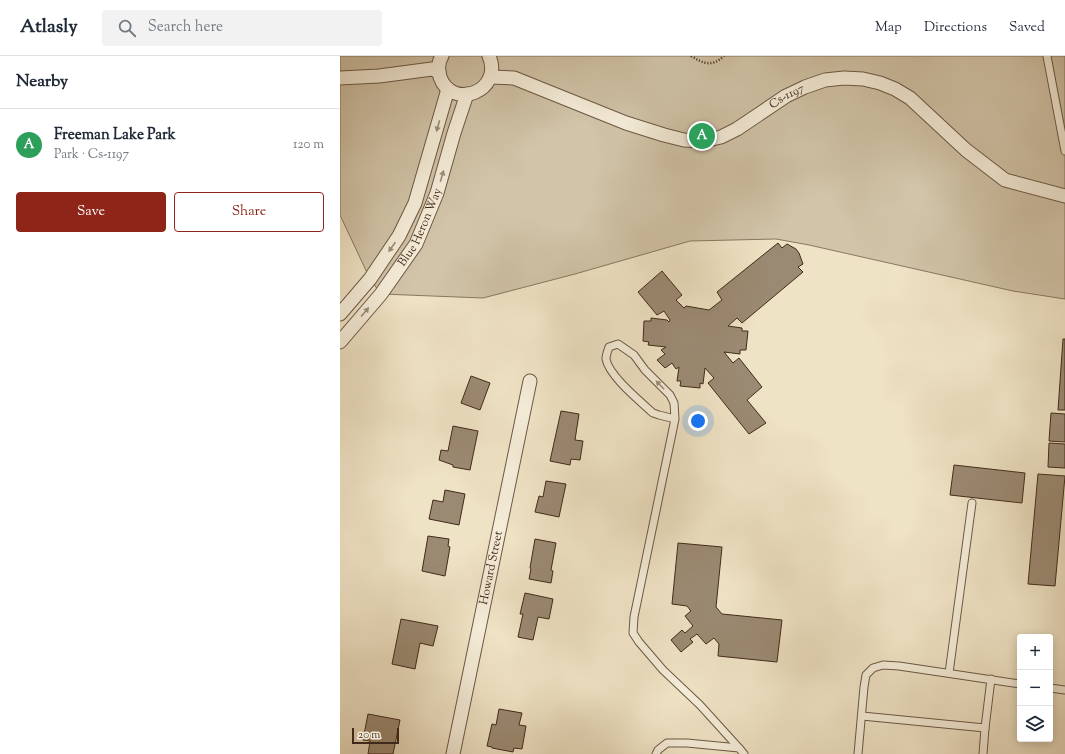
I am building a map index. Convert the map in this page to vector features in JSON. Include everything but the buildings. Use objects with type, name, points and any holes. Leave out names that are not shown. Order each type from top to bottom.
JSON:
[{"type":"street","points":[[442,56],[439,67],[441,79],[448,89],[456,93],[467,94],[477,92],[484,87],[490,77],[492,68],[489,56]]},
{"type":"street","points":[[340,78],[379,76],[432,69],[439,72]]},
{"type":"street","name":"Cs-1197","points":[[490,77],[514,78],[626,123],[684,140],[703,141],[721,137],[737,129],[786,96],[805,87],[844,78],[863,79],[880,83],[895,89],[910,98],[966,150],[1005,180],[1065,196]]},
{"type":"street","name":"Blue Heron Way","points":[[340,314],[370,279],[406,223],[415,203],[448,89]]},
{"type":"street","name":"Blue Heron Way","points":[[340,342],[381,294],[416,244],[437,193],[467,94]]},
{"type":"street","name":"Howard Street","points":[[453,754],[530,381]]},
{"type":"lane","points":[[1048,56],[1065,151]]},
{"type":"lane","points":[[675,419],[653,413],[622,383],[609,367],[606,357],[609,347],[618,344],[634,355],[645,370],[670,395],[674,403],[675,419],[634,617],[634,633],[663,670],[700,705],[741,751]]},
{"type":"lane","points":[[949,673],[972,503]]},
{"type":"lane","points":[[858,754],[866,675],[873,668],[883,665],[1017,684]]},
{"type":"lane","points":[[983,754],[991,680]]},
{"type":"lane","points":[[1053,688],[1065,690]]},
{"type":"lane","points":[[862,716],[985,728]]},
{"type":"lane","points":[[656,754],[658,750],[667,743],[687,743],[741,751]]},
{"type":"path","points":[[691,56],[710,64],[718,62],[724,56]]},
{"type":"shaded area","points":[[340,56],[1065,56],[1065,299],[1013,291],[809,245],[776,239],[690,241],[575,274],[483,298],[381,294],[370,279],[340,215]]},
{"type":"place","name":"Freeman Lake Park","points":[[702,136]]}]
